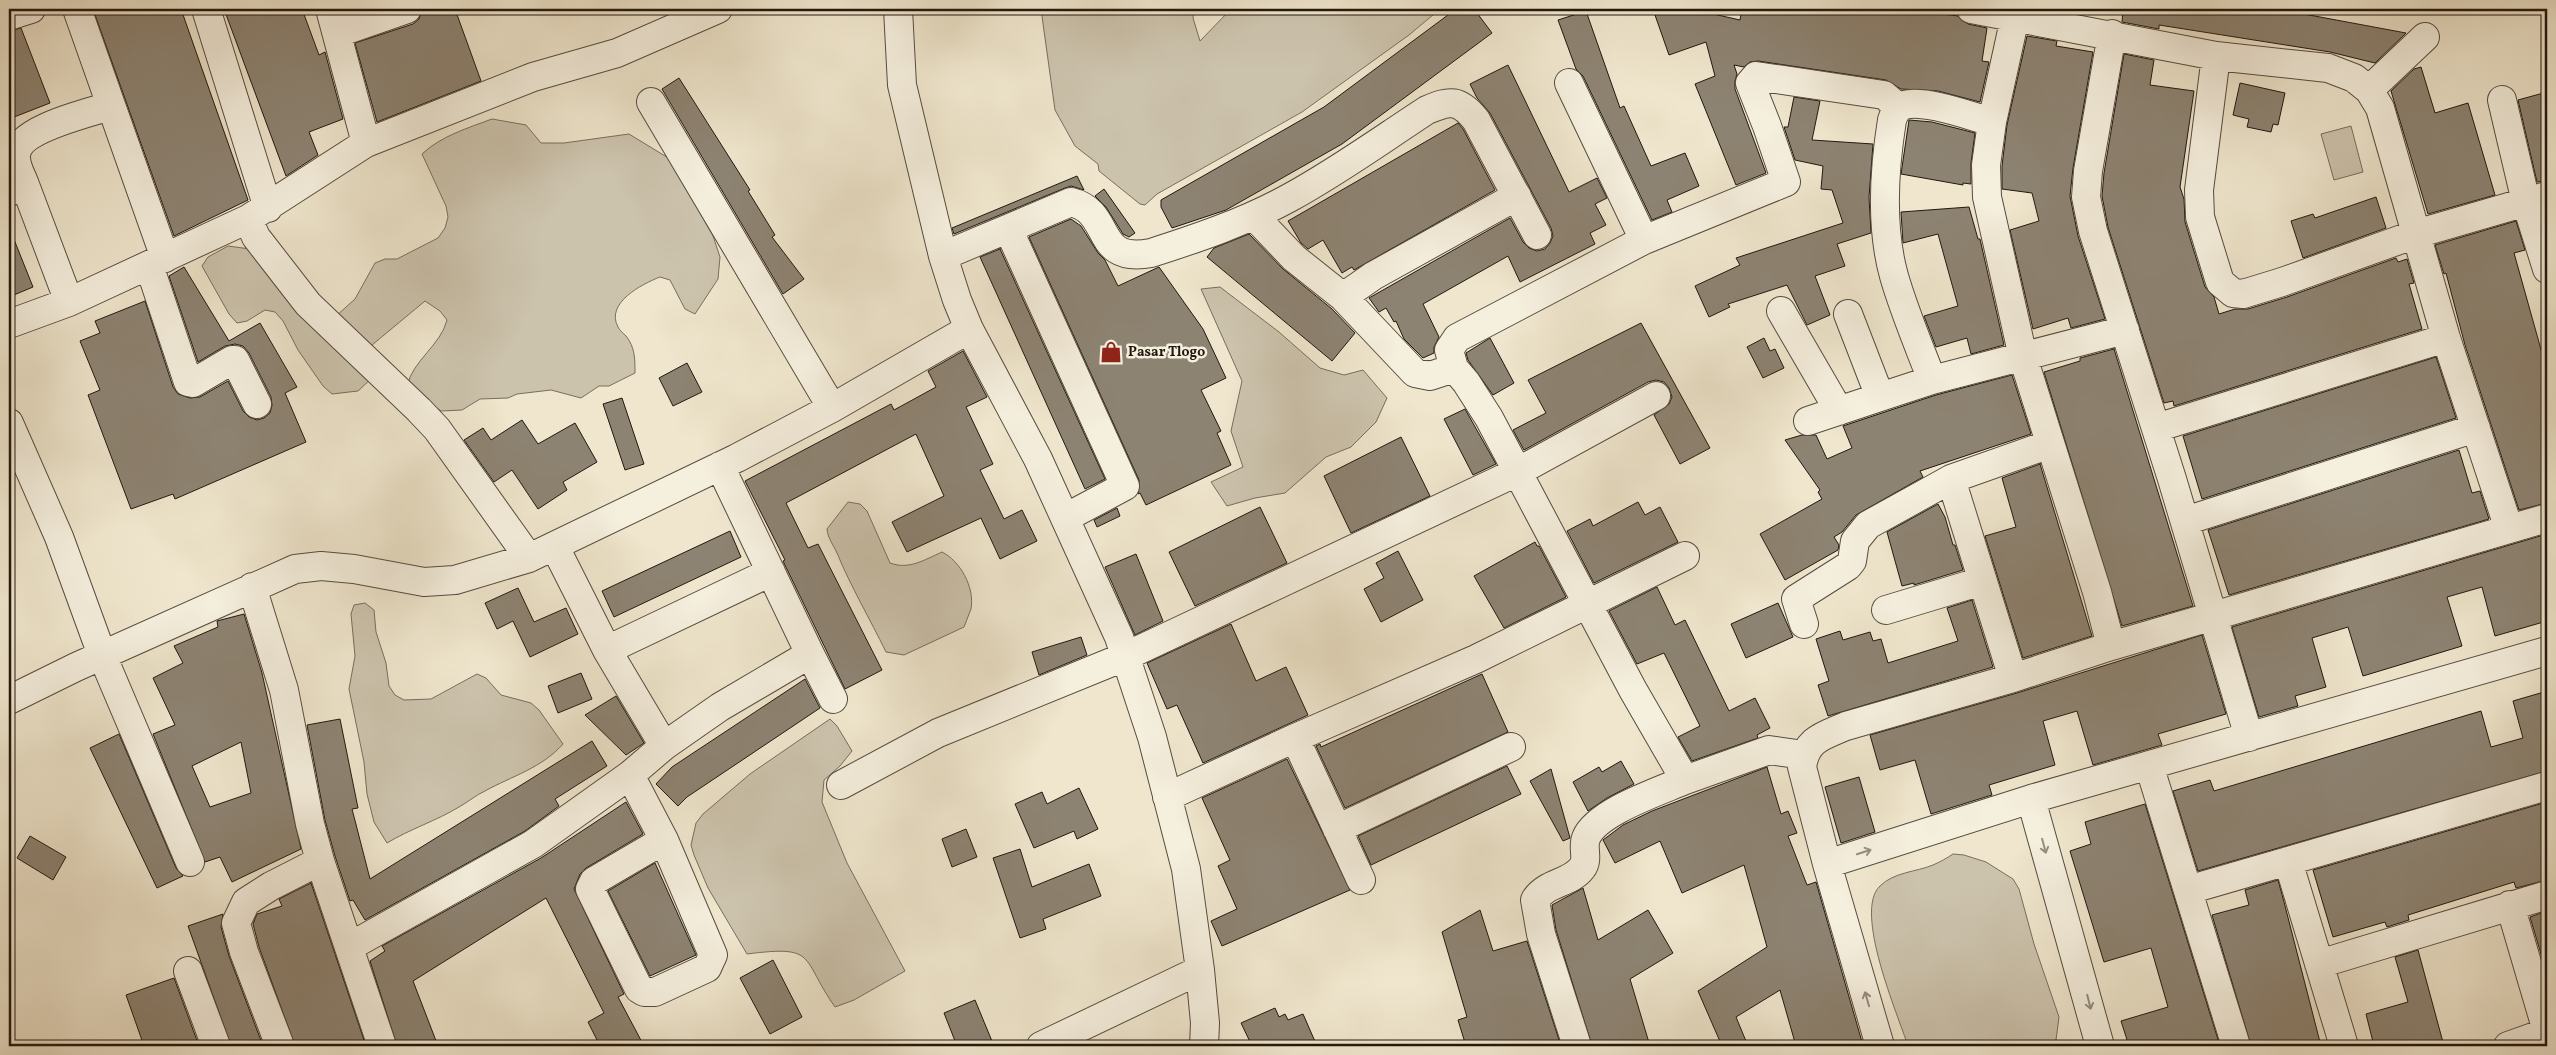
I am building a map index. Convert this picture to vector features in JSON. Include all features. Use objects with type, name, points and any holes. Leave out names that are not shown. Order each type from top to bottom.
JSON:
[{"type":"street","points":[[9,16],[31,9]]},
{"type":"street","points":[[76,9],[110,106],[157,261],[188,382],[193,383],[235,360],[258,404]]},
{"type":"street","points":[[206,9],[257,221],[308,304],[437,429],[529,558]]},
{"type":"street","points":[[366,144],[334,21],[407,9]]},
{"type":"street","points":[[9,324],[69,302],[157,261],[257,221],[366,144],[533,77],[617,53],[687,16],[718,9]]},
{"type":"street","points":[[898,9],[902,85],[943,256],[969,330],[1038,459],[1119,637],[1124,657],[1152,737],[1186,869],[1200,970],[1205,1023],[1204,1046]]},
{"type":"street","points":[[1971,9],[2112,34],[2216,56],[2328,68],[2354,78],[2369,90],[2380,108],[2446,338],[2509,529]]},
{"type":"street","points":[[2015,16],[1992,122],[1986,165],[1987,197],[2023,357],[2097,592],[2111,646]]},
{"type":"street","points":[[2112,34],[2088,171],[2086,197],[2093,231],[2185,521],[2249,737]]},
{"type":"street","points":[[2369,90],[2426,37]]},
{"type":"street","points":[[2216,56],[2199,190],[2200,216],[2207,245],[2220,282],[2227,290],[2233,293],[2243,294],[2416,234],[2537,199]]},
{"type":"street","points":[[1685,780],[1633,690],[1489,418],[1466,382],[1454,368],[1449,350],[1457,338],[1644,240],[1786,182],[1750,83],[1756,76],[1884,95],[1899,108]]},
{"type":"street","points":[[1569,83],[1644,240]]},
{"type":"street","points":[[2502,100],[2537,199],[2547,269]]},
{"type":"street","points":[[651,102],[832,408]]},
{"type":"street","points":[[943,256],[1071,202],[1084,205],[1090,210],[1108,242],[1122,253],[1133,256],[1189,240],[1254,216],[1326,178],[1426,110],[1447,103],[1460,105],[1476,120],[1538,235]]},
{"type":"street","points":[[1932,380],[1894,275],[1888,245],[1885,166],[1892,120],[1899,108],[1904,105],[1918,105],[1948,109],[1992,122]]},
{"type":"street","points":[[69,302],[17,189],[16,156],[21,144],[28,137],[57,123],[110,106]]},
{"type":"street","points":[[1343,298],[1373,276],[1517,196]]},
{"type":"street","points":[[1254,216],[1294,258],[1343,298],[1415,373],[1430,376],[1454,368]]},
{"type":"street","points":[[1012,237],[1125,486],[1066,518]]},
{"type":"street","points":[[1781,311],[1839,411]]},
{"type":"street","points":[[1848,314],[1880,396]]},
{"type":"street","points":[[9,700],[102,655],[295,569],[321,566],[354,569],[424,582],[455,580],[529,558],[720,466],[832,408],[969,330]]},
{"type":"street","points":[[1808,421],[1932,380],[2125,330]]},
{"type":"street","points":[[2156,428],[2446,338]]},
{"type":"street","points":[[841,785],[938,733],[1124,657],[1516,472],[1656,396]]},
{"type":"street","points":[[9,423],[59,537],[102,655],[190,862]]},
{"type":"street","points":[[2185,521],[2476,428]]},
{"type":"street","points":[[1804,624],[1796,600],[1848,566],[1852,561],[1855,541],[1860,532],[1868,525],[1951,479],[2050,444]]},
{"type":"street","points":[[720,466],[833,699]]},
{"type":"street","points":[[1951,479],[2013,678]]},
{"type":"street","points":[[1880,1046],[1827,864],[1802,767],[1804,755],[1820,737],[1846,726],[2013,678],[2111,646],[2547,518]]},
{"type":"street","points":[[555,547],[607,650],[664,746]]},
{"type":"street","points":[[1167,797],[1295,738],[1476,659],[1588,602],[1685,556]]},
{"type":"street","points":[[607,650],[771,572]]},
{"type":"street","points":[[1886,610],[1982,581]]},
{"type":"street","points":[[252,587],[284,690],[310,824],[320,861],[382,1046]]},
{"type":"street","points":[[1827,864],[2031,799],[2547,651]]},
{"type":"street","points":[[349,947],[533,844],[630,775],[664,746],[720,707],[810,654]]},
{"type":"street","points":[[1295,738],[1361,880]]},
{"type":"street","points":[[1337,829],[1511,747]]},
{"type":"street","points":[[1577,1046],[1541,934],[1535,900],[1543,890],[1573,876],[1582,868],[1585,861],[1586,838],[1601,821],[1625,807],[1685,780],[1769,750],[1804,755]]},
{"type":"street","points":[[2149,765],[2236,1046]]},
{"type":"street","points":[[630,775],[664,840],[713,955],[707,968],[655,992],[647,992],[639,988],[590,890],[594,881],[664,840]]},
{"type":"street","points":[[2188,890],[2547,786]]},
{"type":"street","points":[[2031,799],[2100,1046]]},
{"type":"street","points":[[280,1046],[244,952],[236,923],[246,902],[271,886],[320,861]]},
{"type":"street","points":[[2288,861],[2344,1046]]},
{"type":"street","points":[[2319,964],[2547,895]]},
{"type":"street","points":[[2508,1046],[2547,1031],[2510,905]]},
{"type":"street","points":[[1040,1046],[1200,970]]},
{"type":"street","points":[[188,971],[216,1046]]},
{"type":"shaded area","points":[[1041,9],[1194,9],[1193,18],[1200,41],[1231,9],[1440,9],[1409,35],[1302,112],[1157,194],[1145,205],[1140,204],[1099,171],[1098,164],[1075,146],[1055,110]]},
{"type":"shaded area","points":[[492,119],[526,125],[541,143],[564,143],[629,134],[670,159],[713,236],[720,257],[718,279],[695,314],[685,309],[670,280],[660,277],[644,284],[621,302],[615,318],[619,328],[629,340],[633,349],[635,373],[609,386],[599,386],[581,398],[551,390],[517,394],[508,398],[480,399],[462,410],[441,411],[407,386],[415,368],[439,337],[447,320],[440,311],[425,301],[372,345],[370,356],[373,377],[358,391],[332,394],[323,386],[298,350],[283,321],[275,312],[265,310],[247,321],[237,323],[229,314],[202,266],[208,257],[228,246],[250,249],[335,317],[355,299],[375,263],[385,259],[397,259],[438,238],[445,228],[448,217],[446,206],[422,154],[446,137]]},
{"type":"shaded area","points":[[2351,126],[2363,172],[2334,180],[2321,134]]},
{"type":"shaded area","points":[[1220,287],[1279,332],[1320,368],[1344,375],[1363,370],[1387,398],[1376,422],[1351,447],[1326,457],[1285,493],[1255,498],[1227,506],[1211,482],[1243,467],[1231,431],[1242,381],[1201,289]]},
{"type":"shaded area","points":[[848,502],[860,504],[867,511],[890,563],[910,565],[942,552],[955,562],[965,576],[971,592],[971,609],[964,627],[904,655],[886,652],[848,578],[828,533],[827,529]]},
{"type":"shaded area","points":[[365,603],[374,610],[376,632],[386,663],[389,686],[395,695],[404,700],[431,699],[477,674],[486,678],[501,695],[531,703],[539,710],[563,744],[546,759],[526,771],[387,843],[374,822],[367,794],[364,762],[349,689],[355,656],[351,614],[354,605]]},
{"type":"shaded area","points":[[830,719],[837,726],[852,751],[840,766],[824,780],[822,802],[847,863],[905,971],[854,1000],[835,1007],[804,958],[786,951],[747,954],[708,888],[691,845],[696,823],[703,814],[750,774]]},
{"type":"shaded area","points":[[1953,854],[1964,855],[1986,862],[2013,879],[2019,889],[2034,944],[2059,1017],[2056,1040],[2036,1046],[1908,1046],[1880,964],[1874,939],[1873,899],[1880,886],[1886,881],[1933,865]]},
{"type":"building","points":[[93,9],[181,9],[248,200],[174,236]]},
{"type":"building","points":[[224,9],[302,9],[319,55],[325,52],[343,119],[309,132],[318,155],[286,176]]},
{"type":"building","points":[[422,9],[455,9],[481,81],[377,122],[355,43],[413,24],[419,19]]},
{"type":"building","points":[[1456,9],[1474,9],[1492,33],[1342,144],[1226,210],[1172,228],[1161,207],[1161,200],[1324,107]]},
{"type":"building","points":[[1671,9],[1691,9],[1740,20],[1742,9],[1906,9],[1958,16],[1968,24],[1987,28],[1982,61],[1989,62],[1980,102],[1938,91],[1901,89],[1886,80],[1758,61],[1750,62],[1744,67],[1734,65],[1737,74],[1735,89],[1766,173],[1736,185],[1695,84],[1715,76],[1706,42],[1669,55],[1655,15]]},
{"type":"building","points":[[2123,9],[2277,9],[2406,33],[2375,63],[2330,52],[2159,25],[2159,29],[2122,22]]},
{"type":"building","points":[[1586,11],[1620,108],[1624,106],[1651,166],[1685,153],[1699,186],[1667,200],[1672,212],[1652,220],[1583,76],[1576,69],[1558,20]]},
{"type":"building","points":[[21,28],[50,103],[9,119],[9,31]]},
{"type":"building","points":[[2027,36],[2057,41],[2056,46],[2093,52],[2070,196],[2078,236],[2105,319],[2071,328],[2068,318],[2033,329],[2010,230],[2039,221],[2032,193],[2002,189],[2002,166],[2007,125]]},
{"type":"building","points":[[2124,54],[2154,60],[2150,85],[2194,91],[2180,187],[2184,199],[2185,222],[2205,287],[2214,297],[2219,314],[2235,309],[2248,309],[2287,297],[2396,258],[2398,262],[2407,259],[2414,283],[2409,284],[2422,329],[2174,406],[2173,401],[2164,403],[2108,227],[2102,196],[2104,173]]},
{"type":"building","points":[[1508,65],[1569,192],[1597,178],[1607,198],[1595,204],[1606,225],[1590,233],[1595,244],[1520,282],[1508,256],[1423,304],[1439,337],[1434,347],[1434,353],[1423,358],[1404,339],[1396,321],[1394,322],[1386,308],[1379,312],[1369,298],[1510,218],[1523,242],[1529,248],[1537,251],[1545,249],[1553,236],[1551,228],[1490,113],[1477,98],[1470,84]]},
{"type":"building","points":[[2421,67],[2435,113],[2468,103],[2495,195],[2428,214],[2391,91],[2414,69]]},
{"type":"building","points":[[679,78],[750,190],[748,191],[775,235],[772,237],[804,279],[783,294],[662,89]]},
{"type":"building","points":[[2240,83],[2285,93],[2278,125],[2273,124],[2271,132],[2247,127],[2249,119],[2233,115]]},
{"type":"building","points":[[2547,92],[2547,181],[2537,182],[2518,100]]},
{"type":"building","points":[[1794,97],[1820,101],[1812,140],[1873,144],[1869,197],[1871,233],[1837,244],[1845,266],[1815,276],[1830,315],[1807,325],[1787,285],[1728,304],[1730,307],[1709,317],[1695,286],[1740,265],[1736,258],[1843,223],[1832,190],[1821,189],[1823,166],[1795,160],[1784,127],[1788,127]]},
{"type":"building","points":[[1909,120],[1932,122],[1975,133],[1971,163],[1971,184],[1963,183],[1963,185],[1901,174]]},
{"type":"building","points":[[1458,123],[1495,190],[1354,270],[1352,267],[1342,273],[1323,240],[1308,249],[1301,243],[1288,221]]},
{"type":"building","points":[[1077,176],[1084,190],[1071,186],[1065,188],[954,234],[952,228]]},
{"type":"building","points":[[1104,189],[1135,233],[1129,237],[1123,234],[1106,207],[1095,196]]},
{"type":"building","points":[[2376,197],[2386,228],[2303,258],[2291,221],[2313,214],[2315,218]]},
{"type":"building","points":[[1969,207],[1978,239],[1980,239],[2004,345],[1971,354],[1967,338],[1936,347],[1924,316],[1958,306],[1938,234],[1903,243],[1901,212]]},
{"type":"building","points":[[1071,219],[1081,226],[1098,253],[1105,260],[1118,286],[1159,267],[1203,329],[1226,378],[1201,390],[1221,431],[1217,433],[1231,465],[1146,505],[1140,493],[1138,494],[1139,480],[1029,237]]},
{"type":"building","points":[[2516,221],[2525,250],[2514,253],[2547,371],[2547,503],[2519,510],[2465,345],[2446,273],[2444,274],[2435,245]]},
{"type":"building","points":[[9,227],[33,287],[9,297]]},
{"type":"building","points":[[1249,234],[1283,269],[1332,309],[1355,333],[1332,361],[1207,257],[1214,248]]},
{"type":"building","points":[[1000,249],[1105,479],[1085,489],[980,257]]},
{"type":"building","points":[[184,267],[229,341],[260,323],[297,387],[285,393],[306,442],[175,499],[173,494],[131,509],[88,395],[100,390],[80,341],[100,333],[95,321],[145,301],[173,387],[178,394],[190,398],[200,397],[228,381],[243,411],[249,417],[257,420],[264,418],[270,413],[272,405],[271,397],[249,353],[243,346],[235,344],[225,346],[198,362],[169,276]]},
{"type":"building","points":[[1641,323],[1710,448],[1680,464],[1654,415],[1669,404],[1672,397],[1669,388],[1664,382],[1656,380],[1648,382],[1524,450],[1513,430],[1546,413],[1528,380]]},
{"type":"building","points":[[1490,338],[1514,383],[1493,395],[1468,360],[1466,353]]},
{"type":"building","points":[[1764,338],[1770,351],[1775,349],[1784,368],[1763,378],[1747,347]]},
{"type":"building","points":[[2114,349],[2193,606],[2122,626],[2044,372],[2080,361],[2080,358]]},
{"type":"building","points":[[963,351],[987,397],[966,407],[993,464],[980,470],[1004,519],[1022,510],[1037,541],[1000,559],[981,518],[907,552],[892,522],[944,496],[916,434],[786,503],[808,548],[818,544],[882,670],[845,689],[783,561],[785,560],[745,481],[891,404],[894,410],[936,387],[928,371]]},
{"type":"building","points":[[2436,357],[2456,418],[2202,499],[2183,436]]},
{"type":"building","points":[[687,363],[702,392],[673,406],[659,378]]},
{"type":"building","points":[[2012,375],[2031,434],[1920,471],[1923,477],[1856,515],[1842,532],[1834,537],[1839,545],[1838,550],[1785,580],[1760,534],[1822,499],[1818,492],[1820,490],[1785,440],[1802,435],[1816,435],[1827,459],[1852,448],[1843,426],[1936,395]]},
{"type":"building","points":[[622,398],[644,464],[625,470],[603,404]]},
{"type":"building","points":[[1465,409],[1496,464],[1473,475],[1444,419]]},
{"type":"building","points":[[522,420],[538,444],[575,423],[597,462],[563,482],[567,490],[538,509],[512,470],[494,482],[464,440],[483,428],[491,440]]},
{"type":"building","points":[[1401,437],[1430,496],[1351,533],[1324,476]]},
{"type":"building","points":[[2459,450],[2472,493],[2480,491],[2489,519],[2229,595],[2208,530]]},
{"type":"building","points":[[2040,464],[2092,636],[2023,658],[1985,536],[2016,527],[2002,478]]},
{"type":"building","points":[[1638,502],[1645,515],[1660,507],[1678,542],[1594,583],[1567,531],[1590,519],[1593,526]]},
{"type":"building","points":[[1938,504],[1945,517],[1963,570],[1914,585],[1914,583],[1902,586],[1887,532]]},
{"type":"building","points":[[1260,507],[1287,563],[1195,606],[1169,552]]},
{"type":"building","points":[[1117,508],[1120,516],[1097,527],[1094,520]]},
{"type":"building","points":[[730,531],[741,557],[614,617],[602,591]]},
{"type":"building","points":[[2547,534],[2547,621],[2495,636],[2482,587],[2447,597],[2462,646],[2363,676],[2348,627],[2312,638],[2326,687],[2295,696],[2298,706],[2259,717],[2232,627]]},
{"type":"building","points":[[1535,542],[1539,546],[1566,597],[1504,628],[1474,576]]},
{"type":"building","points":[[1398,551],[1423,600],[1381,622],[1364,589],[1384,578],[1376,563]]},
{"type":"building","points":[[1136,554],[1163,621],[1135,635],[1105,567]]},
{"type":"building","points":[[1657,587],[1675,625],[1685,620],[1729,711],[1755,698],[1770,728],[1757,735],[1758,738],[1692,761],[1678,737],[1700,726],[1664,653],[1637,664],[1609,611]]},
{"type":"building","points":[[518,588],[534,622],[566,608],[578,634],[530,657],[513,621],[497,629],[485,603]]},
{"type":"building","points":[[1972,600],[1993,667],[1828,716],[1818,685],[1829,681],[1816,639],[1840,631],[1843,640],[1870,632],[1873,641],[1881,639],[1888,663],[1958,641],[1947,608]]},
{"type":"building","points":[[1778,603],[1793,637],[1746,658],[1731,624]]},
{"type":"building","points":[[244,614],[262,673],[301,849],[232,882],[220,857],[205,862],[153,734],[175,725],[153,678],[183,663],[174,646],[218,627],[217,621]],"holes":[[[241,742],[251,793],[210,807],[192,766]]]},
{"type":"building","points":[[1231,624],[1256,681],[1286,667],[1308,715],[1203,763],[1177,705],[1167,709],[1147,663]]},
{"type":"building","points":[[2202,635],[2226,714],[2158,734],[2162,745],[2093,765],[2077,711],[2043,721],[2055,765],[1989,785],[1992,795],[1931,814],[1915,760],[1880,770],[1870,735],[2017,693]]},
{"type":"building","points":[[1081,637],[1087,655],[1039,675],[1032,652]]},
{"type":"building","points":[[581,673],[592,699],[558,713],[548,686]]},
{"type":"building","points":[[1482,674],[1508,732],[1345,808],[1316,746],[1320,744],[1321,747]]},
{"type":"building","points":[[805,679],[820,708],[687,797],[678,806],[656,784],[672,767]]},
{"type":"building","points":[[2544,692],[2547,702],[2547,771],[2198,871],[2173,791],[2210,780],[2214,791],[2481,711],[2491,747],[2523,738],[2513,701]]},
{"type":"building","points":[[616,696],[644,743],[626,755],[585,715]]},
{"type":"building","points":[[340,719],[358,808],[352,809],[370,879],[592,741],[607,766],[555,799],[559,806],[525,831],[365,920],[353,900],[350,901],[335,856],[325,820],[307,725]]},
{"type":"building","points":[[119,734],[176,868],[183,876],[157,888],[90,748]]},
{"type":"building","points":[[1287,759],[1350,890],[1222,946],[1211,921],[1237,909],[1218,866],[1230,860],[1202,798]]},
{"type":"building","points":[[1621,761],[1634,784],[1607,798],[1588,811],[1573,782],[1599,767],[1602,772]]},
{"type":"building","points":[[1507,766],[1521,794],[1371,865],[1358,836]]},
{"type":"building","points":[[1767,767],[1781,814],[1788,811],[1797,833],[1788,836],[1807,885],[1816,882],[1862,1042],[1857,1043],[1857,1046],[1796,1046],[1780,990],[1736,1017],[1748,1046],[1722,1046],[1698,991],[1767,947],[1744,865],[1682,893],[1660,841],[1615,863],[1603,840],[1623,825],[1652,811]]},
{"type":"building","points":[[1551,769],[1570,838],[1563,841],[1530,781]]},
{"type":"building","points":[[1859,777],[1875,832],[1841,843],[1825,787]]},
{"type":"building","points":[[1079,788],[1098,829],[1077,839],[1074,831],[1034,848],[1015,804],[1042,792],[1047,804]]},
{"type":"building","points":[[626,802],[643,834],[586,868],[580,874],[574,889],[624,994],[618,997],[644,1046],[600,1046],[588,1022],[604,1013],[546,898],[413,981],[438,1046],[397,1046],[370,961],[385,951],[382,946],[541,858]]},
{"type":"building","points":[[2547,802],[2547,880],[2516,888],[2514,882],[2408,915],[2409,920],[2387,927],[2385,922],[2333,937],[2313,870]]},
{"type":"building","points":[[2145,804],[2220,1046],[2129,1046],[2121,1021],[2168,1007],[2151,948],[2104,962],[2070,851],[2091,844],[2085,822]]},
{"type":"building","points":[[966,829],[977,857],[952,867],[942,839]]},
{"type":"building","points":[[30,836],[66,857],[53,880],[17,858]]},
{"type":"building","points":[[1020,849],[1032,887],[1089,864],[1101,896],[1043,919],[1046,929],[1020,938],[993,858]]},
{"type":"building","points":[[655,863],[696,955],[650,976],[608,891]]},
{"type":"building","points":[[2278,880],[2321,1046],[2251,1046],[2212,915],[2249,905],[2245,890]]},
{"type":"building","points":[[311,883],[366,1046],[295,1046],[259,947],[253,924],[257,914],[282,906],[279,899]]},
{"type":"building","points":[[1583,888],[1598,940],[1648,910],[1673,953],[1630,979],[1650,1046],[1592,1046],[1556,930],[1552,905]]},
{"type":"building","points":[[1480,910],[1493,951],[1527,941],[1561,1046],[1466,1046],[1458,1020],[1467,1017],[1442,932]]},
{"type":"building","points":[[2547,911],[2547,974],[2530,917]]},
{"type":"building","points":[[223,914],[221,927],[229,956],[263,1046],[231,1046],[188,926]]},
{"type":"building","points":[[2418,950],[2444,1046],[2374,1046],[2366,1014],[2408,1002],[2395,957]]},
{"type":"building","points":[[773,960],[802,1017],[770,1034],[740,978]]},
{"type":"building","points":[[174,978],[199,1046],[144,1046],[126,995]]},
{"type":"building","points":[[975,1000],[994,1046],[957,1046],[944,1013]]},
{"type":"building","points":[[1275,1008],[1279,1017],[1285,1014],[1288,1020],[1303,1014],[1317,1046],[1252,1046],[1241,1023]]},
{"type":"place","name":"Pasar Tlogo","points":[[1111,352]]}]
